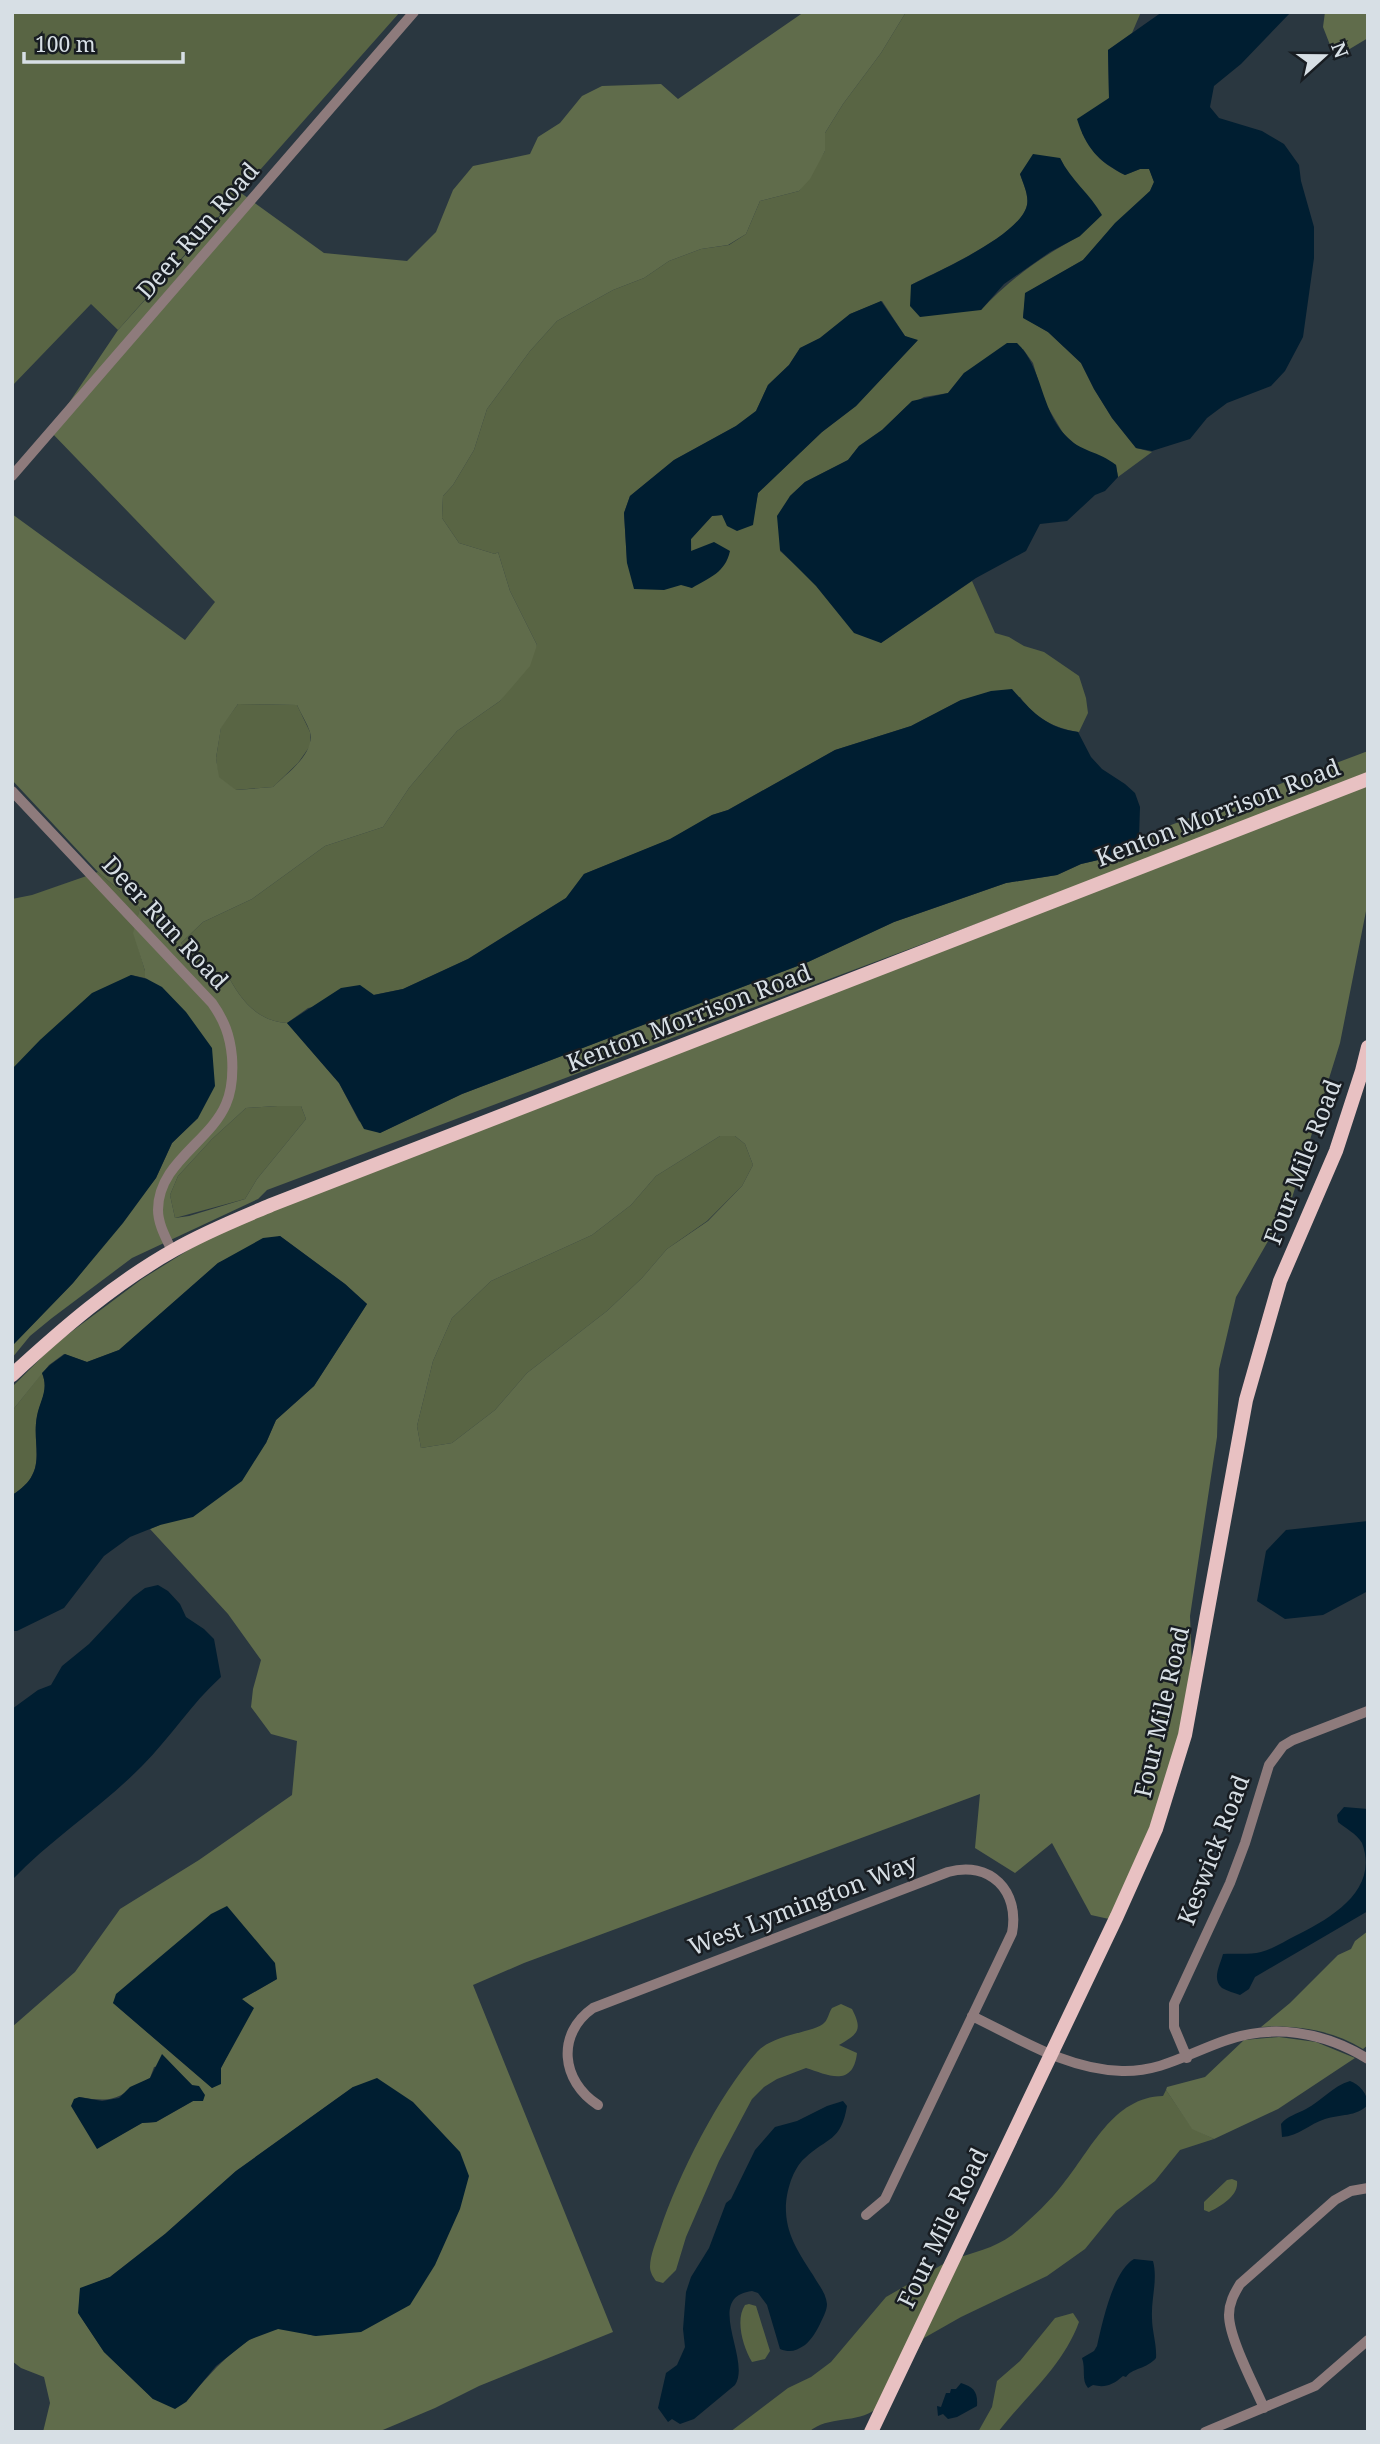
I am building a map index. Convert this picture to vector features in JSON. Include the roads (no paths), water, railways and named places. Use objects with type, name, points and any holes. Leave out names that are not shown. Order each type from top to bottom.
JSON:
[{"type":"main road","name":"Kenton Morrison Road","points":[[12,1375],[49,1341],[134,1276],[203,1234],[271,1205],[1368,779]]},
{"type":"main road","name":"Four Mile Road","points":[[871,2432],[1156,1829],[1188,1723],[1246,1400],[1280,1281],[1336,1151],[1368,1046]]},
{"type":"street","name":"Deer Run Road","points":[[12,477],[414,12]]},
{"type":"street","name":"Deer Run Road","points":[[12,791],[212,1003],[222,1016],[230,1037],[233,1067],[225,1106],[169,1173],[161,1190],[157,1212],[162,1231],[172,1251]]},
{"type":"street","name":"Keswick Road","points":[[1187,2058],[1174,2027],[1174,2004],[1234,1873],[1269,1765],[1275,1755],[1293,1740],[1368,1711]]},
{"type":"street","name":"West Lymington Way","points":[[598,2105],[577,2085],[567,2056],[570,2033],[577,2022],[593,2008],[958,1869],[971,1869],[991,1876],[1006,1891],[1013,1910],[1012,1933],[885,2199],[866,2216]]},
{"type":"street","points":[[972,2016],[1051,2054],[1087,2067],[1125,2071],[1150,2069],[1187,2058],[1241,2035],[1280,2031],[1318,2036],[1337,2042],[1368,2059]]},
{"type":"street","points":[[1264,2408],[1230,2325],[1230,2304],[1234,2294],[1240,2284],[1335,2200],[1351,2191],[1368,2188]]},
{"type":"street","points":[[1205,2432],[1315,2386],[1368,2340]]},
{"type":"water","points":[[1162,12],[1291,12],[1241,64],[1214,86],[1210,107],[1219,118],[1262,131],[1284,144],[1299,165],[1314,227],[1314,258],[1303,337],[1285,371],[1271,386],[1227,403],[1207,418],[1190,439],[1152,451],[1136,448],[1112,418],[1081,363],[1048,332],[1023,318],[1025,293],[1083,260],[1115,223],[1150,191],[1154,182],[1149,169],[1140,169],[1125,175],[1107,164],[1089,146],[1077,119],[1109,98],[1108,50]]},
{"type":"water","points":[[1033,154],[1060,158],[1102,215],[1080,236],[1050,252],[1004,284],[981,310],[920,317],[910,306],[911,285],[995,240],[1021,217],[1027,201],[1020,174]]},
{"type":"water","points":[[881,301],[905,336],[918,340],[856,406],[822,432],[758,493],[753,525],[737,531],[727,526],[722,515],[712,516],[691,539],[691,551],[714,542],[730,551],[724,565],[716,574],[692,588],[681,585],[664,590],[634,589],[627,563],[624,513],[630,496],[674,460],[736,426],[756,411],[768,385],[789,365],[800,348],[820,338],[850,314]]},
{"type":"water","points":[[1007,343],[1017,343],[1026,353],[1051,413],[1065,435],[1077,445],[1116,465],[1118,477],[1105,491],[1095,495],[1067,521],[1040,524],[1026,551],[976,578],[881,643],[854,633],[816,586],[780,550],[777,516],[790,496],[805,482],[848,460],[859,446],[882,430],[912,401],[948,393],[964,373]]},
{"type":"water","points":[[1012,689],[1040,718],[1057,727],[1078,732],[1091,757],[1102,769],[1135,793],[1140,807],[1139,837],[1131,849],[1081,864],[1057,875],[1006,883],[894,922],[808,962],[462,1094],[380,1133],[364,1129],[339,1083],[287,1023],[341,988],[360,985],[374,995],[403,989],[468,959],[566,898],[584,874],[670,839],[835,750],[911,726],[961,700],[991,691]]},
{"type":"water","points":[[131,975],[162,987],[186,1012],[212,1048],[215,1086],[198,1118],[172,1143],[156,1178],[123,1223],[73,1283],[12,1346],[12,1069],[92,993]]},
{"type":"water","points":[[280,1236],[345,1284],[367,1304],[314,1386],[276,1420],[266,1443],[242,1481],[193,1517],[160,1525],[130,1537],[104,1556],[64,1608],[12,1631],[12,1495],[24,1486],[35,1468],[37,1416],[44,1390],[42,1373],[65,1354],[87,1362],[119,1350],[218,1263],[263,1238]]},
{"type":"water","points":[[1368,1521],[1368,1591],[1323,1615],[1285,1619],[1257,1601],[1266,1551],[1286,1530]]},
{"type":"water","points":[[158,1585],[180,1604],[186,1617],[214,1639],[221,1677],[142,1766],[12,1880],[12,1709],[38,1690],[51,1685],[62,1666],[89,1644],[133,1597],[145,1588]]},
{"type":"water","points":[[1344,1807],[1368,1809],[1368,1911],[1255,1977],[1249,1989],[1240,1995],[1222,1988],[1217,1976],[1223,1954],[1256,1953],[1274,1947],[1336,1912],[1358,1889],[1366,1860],[1360,1840],[1338,1822],[1337,1815]]},
{"type":"water","points":[[227,1906],[275,1963],[277,1979],[242,1999],[254,2008],[221,2068],[221,2084],[212,2088],[113,2003],[116,1994],[211,1914]]},
{"type":"water","points":[[162,2054],[192,2085],[199,2086],[205,2095],[203,2101],[193,2101],[156,2122],[142,2123],[97,2149],[71,2106],[74,2099],[79,2097],[102,2101],[119,2098],[130,2087],[150,2078]]},
{"type":"water","points":[[377,2078],[413,2102],[460,2152],[469,2176],[460,2209],[435,2265],[410,2305],[361,2332],[316,2336],[278,2329],[249,2340],[216,2366],[186,2402],[175,2409],[153,2399],[104,2352],[78,2313],[80,2288],[110,2277],[165,2234],[236,2171],[353,2087]]},
{"type":"water","points":[[1350,2081],[1362,2090],[1368,2105],[1358,2112],[1325,2119],[1282,2137],[1281,2124],[1286,2119]]},
{"type":"water","points":[[843,2101],[847,2106],[837,2133],[800,2163],[790,2183],[787,2198],[787,2221],[792,2237],[827,2304],[817,2330],[799,2349],[780,2349],[767,2305],[758,2293],[752,2291],[738,2296],[731,2305],[730,2317],[739,2374],[735,2385],[694,2419],[680,2424],[672,2419],[668,2422],[658,2408],[666,2373],[677,2365],[685,2347],[683,2329],[686,2292],[691,2277],[709,2248],[726,2203],[731,2199],[755,2150],[775,2127],[797,2121]]},
{"type":"water","points":[[1134,2259],[1153,2261],[1155,2275],[1152,2318],[1156,2358],[1112,2384],[1093,2385],[1088,2388],[1082,2358],[1097,2346],[1114,2286]]},
{"type":"water","points":[[961,2383],[974,2391],[977,2406],[957,2417],[948,2419],[943,2414],[938,2416],[937,2406],[941,2407],[946,2393],[956,2389]]}]
